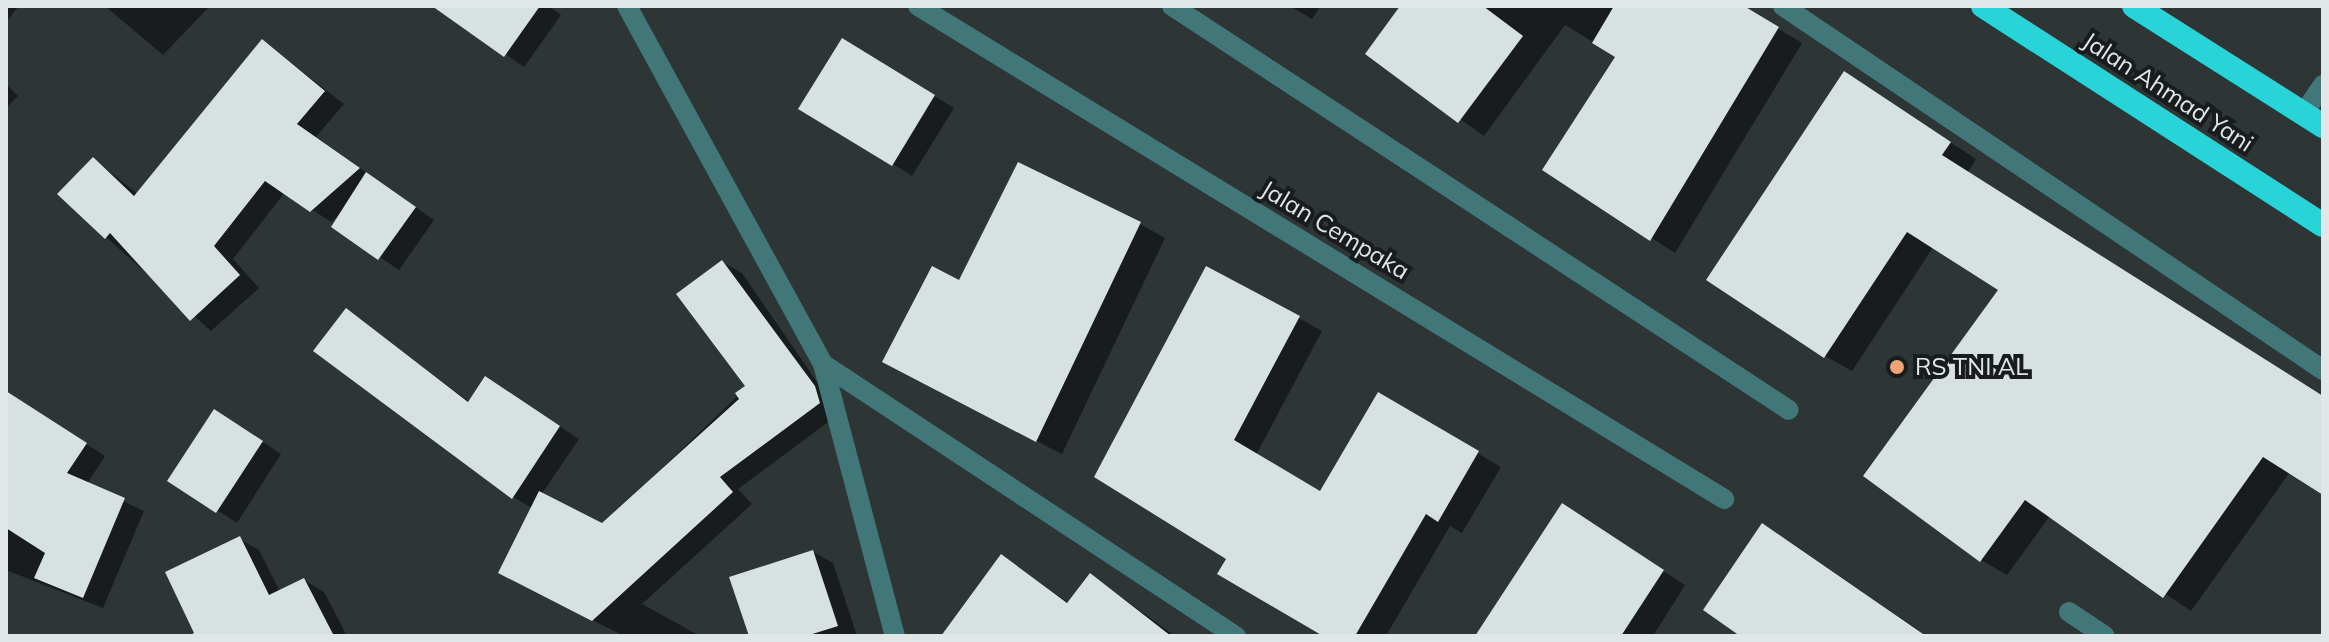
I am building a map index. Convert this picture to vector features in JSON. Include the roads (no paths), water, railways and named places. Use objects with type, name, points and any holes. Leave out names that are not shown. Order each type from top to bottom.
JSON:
[{"type":"highway","name":"Jalan Ahmad Yani","points":[[1983,6],[2323,225]]},
{"type":"highway","points":[[2134,6],[2314,120]]},
{"type":"street","points":[[627,6],[823,364],[895,636]]},
{"type":"street","name":"Jalan Cempaka","points":[[918,6],[1724,499]]},
{"type":"street","points":[[1172,6],[1789,410]]},
{"type":"street","points":[[1783,6],[2323,370]]},
{"type":"street","points":[[2314,120],[2323,85]]},
{"type":"street","points":[[823,364],[1236,636]]},
{"type":"street","points":[[2069,612],[2105,636]]},
{"type":"place","name":"RS TNI AL","points":[[1897,367]]}]
